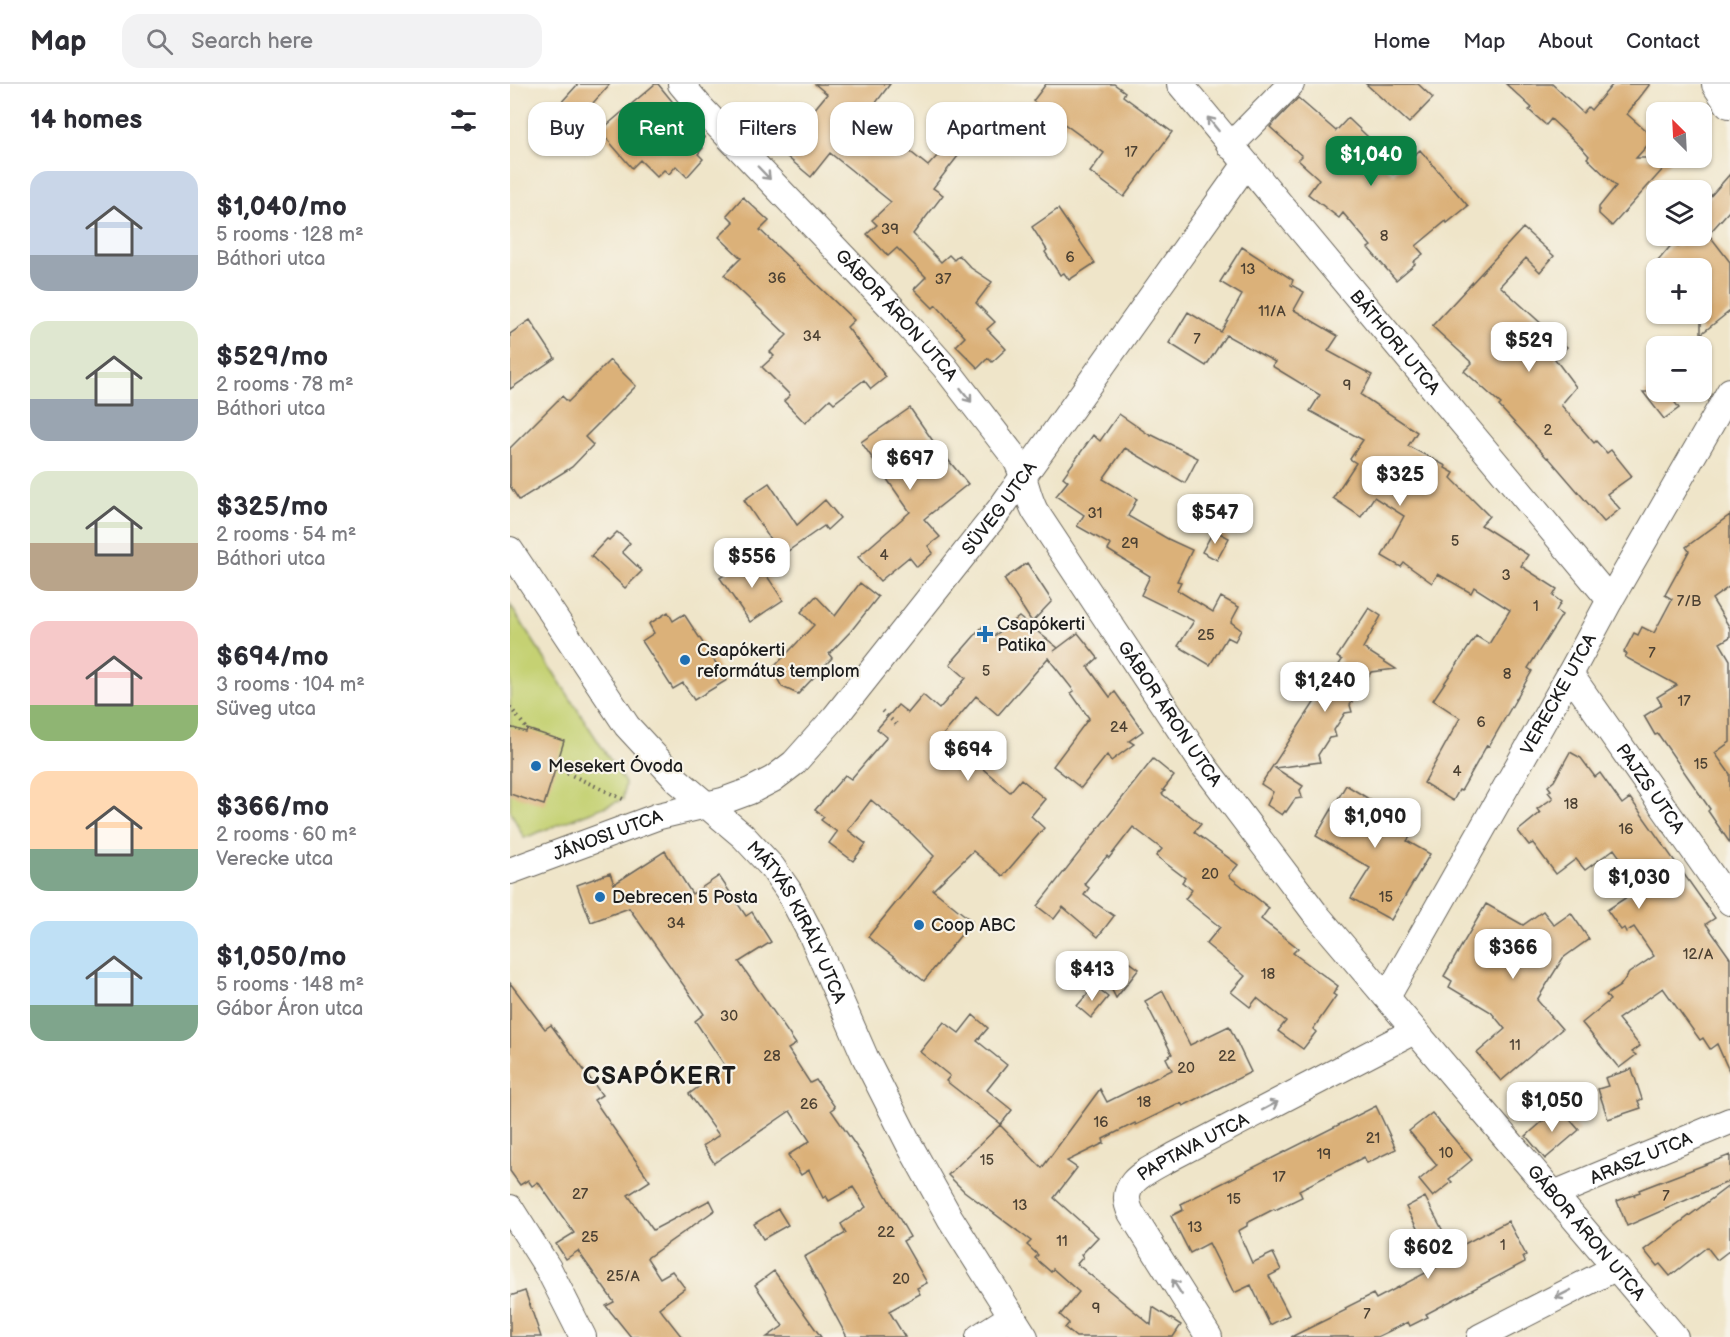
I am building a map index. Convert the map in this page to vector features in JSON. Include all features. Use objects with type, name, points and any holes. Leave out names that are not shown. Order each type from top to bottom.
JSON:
[{"type":"street","name":"GÁBOR ÁRON UTCA","points":[[681,84],[933,354],[1024,473],[1028,494],[1035,511],[1204,766],[1315,913],[1675,1337]]},
{"type":"street","name":"BÁTHORI UTCA","points":[[1180,84],[1610,600]]},
{"type":"street","name":"SÜVEG UTCA","points":[[707,804],[723,801],[763,785],[784,771],[803,754],[835,717],[993,518],[1238,155],[1291,84]]},
{"type":"street","points":[[1718,84],[1730,102]]},
{"type":"street","name":"VERECKE UTCA","points":[[1387,997],[1730,391]]},
{"type":"street","name":"MÁTYÁS KIRÁLY UTCA","points":[[510,550],[627,726],[677,780],[753,846],[788,890],[812,936],[865,1057],[910,1146],[950,1218],[1019,1326]]},
{"type":"street","name":"PAJZS UTCA","points":[[1570,674],[1730,902]]},
{"type":"street","name":"JÁNOSI UTCA","points":[[510,871],[659,816],[707,804]]},
{"type":"street","name":"PAPTAVA UTCA","points":[[1209,1337],[1131,1213],[1126,1200],[1128,1187],[1138,1178],[1174,1156],[1414,1030]]},
{"type":"street","name":"ARASZ UTCA","points":[[1554,1194],[1730,1121]]},
{"type":"street","points":[[510,1208],[521,1246],[549,1268],[583,1337]]},
{"type":"street","points":[[1480,1337],[1615,1268]]},
{"type":"street","points":[[980,1337],[1019,1326]]},
{"type":"path","points":[[510,707],[527,729]]},
{"type":"path","points":[[882,711],[897,725]]},
{"type":"path","points":[[556,768],[622,799]]},
{"type":"green space","points":[[510,605],[625,783],[623,799],[524,838],[510,810]]},
{"type":"building","points":[[578,84],[610,84],[594,102],[562,102]]},
{"type":"building","points":[[658,84],[673,102],[634,102]]},
{"type":"building","points":[[815,84],[890,84],[876,102],[830,102],[830,153],[811,177],[786,156],[818,156],[818,105],[827,94]]},
{"type":"building","points":[[1046,84],[1114,84],[1125,92],[1123,96],[1172,132],[1124,197],[1090,172],[1104,153],[1067,126],[1067,102],[1033,101]]},
{"type":"building","points":[[1366,84],[1418,84],[1433,98],[1409,123]]},
{"type":"building","points":[[1506,84],[1552,84],[1583,113],[1588,107],[1591,110],[1613,84],[1650,84],[1627,114],[1646,131],[1646,147],[1636,158],[1646,158],[1646,168],[1664,168],[1653,180],[1646,180],[1646,188],[1612,226],[1599,214],[1599,207],[1616,186],[1587,158],[1589,156],[1582,148],[1551,119],[1546,125],[1529,110],[1532,108]]},
{"type":"building","points":[[1298,98],[1336,131],[1348,118],[1368,137],[1360,145],[1393,174],[1420,150],[1468,206],[1416,246],[1423,254],[1396,280],[1368,248],[1371,246],[1343,213],[1339,218],[1308,194],[1319,179],[1298,160],[1302,156],[1270,127]]},
{"type":"building","points":[[618,116],[618,152],[606,138],[606,126]]},
{"type":"building","points":[[914,155],[928,166],[937,156],[958,156],[933,188],[943,195],[913,234],[941,262],[949,255],[954,260],[959,255],[971,268],[992,282],[976,303],[995,322],[987,329],[1006,349],[992,362],[988,358],[978,368],[956,346],[965,337],[936,305],[933,308],[914,289],[926,277],[897,248],[888,256],[867,234],[877,225],[872,220],[891,202],[834,156]]},
{"type":"building","points":[[622,156],[700,156],[703,159],[687,177],[676,166],[669,174],[664,170],[657,177],[640,160],[632,168]]},
{"type":"building","points":[[1730,174],[1730,210],[1712,230],[1712,194]]},
{"type":"building","points":[[743,197],[769,221],[760,230],[854,320],[847,327],[886,377],[871,389],[864,380],[834,403],[830,399],[805,423],[784,401],[790,395],[762,367],[774,356],[770,352],[787,335],[724,275],[741,258],[719,237],[734,222],[727,215]]},
{"type":"building","points":[[1058,209],[1095,263],[1069,280],[1064,273],[1060,275],[1032,227]]},
{"type":"building","points":[[1523,228],[1554,256],[1540,272],[1526,258],[1500,286],[1567,347],[1555,359],[1576,387],[1561,405],[1594,443],[1596,441],[1607,453],[1611,450],[1632,476],[1607,494],[1620,509],[1604,522],[1548,457],[1499,406],[1501,404],[1464,371],[1472,363],[1432,326]]},
{"type":"building","points":[[1712,239],[1730,262],[1730,311],[1701,334],[1701,324],[1712,324],[1712,258],[1660,258],[1670,246],[1712,246]]},
{"type":"building","points":[[1242,247],[1293,280],[1291,285],[1304,292],[1294,310],[1338,336],[1328,351],[1372,375],[1361,395],[1417,432],[1408,446],[1446,466],[1445,468],[1454,473],[1451,478],[1489,516],[1481,525],[1528,555],[1521,566],[1557,589],[1553,596],[1561,602],[1556,611],[1562,615],[1528,668],[1532,671],[1489,746],[1487,745],[1453,801],[1424,783],[1460,718],[1433,700],[1476,636],[1489,644],[1510,610],[1474,587],[1471,593],[1438,574],[1432,583],[1404,563],[1401,567],[1382,556],[1404,516],[1374,497],[1361,517],[1333,498],[1356,463],[1350,459],[1363,440],[1310,411],[1320,395],[1272,366],[1275,362],[1226,335],[1206,366],[1169,343],[1188,312],[1221,332],[1242,295],[1220,282]]},
{"type":"building","points":[[530,320],[555,358],[510,389],[510,334]]},
{"type":"building","points":[[610,360],[636,386],[585,437],[593,445],[572,467],[519,500],[510,486],[510,448],[562,396],[568,402]]},
{"type":"building","points":[[1651,402],[1674,402],[1679,408],[1664,419]]},
{"type":"building","points":[[910,408],[935,444],[968,484],[924,519],[940,537],[928,546],[933,553],[917,567],[909,557],[880,581],[858,557],[910,512],[861,442]]},
{"type":"building","points":[[1119,414],[1151,436],[1198,458],[1185,483],[1125,448],[1103,479],[1137,499],[1128,516],[1192,550],[1177,581],[1181,582],[1177,590],[1213,612],[1221,597],[1239,607],[1231,622],[1241,630],[1235,641],[1227,637],[1210,665],[1178,646],[1194,621],[1141,595],[1150,576],[1108,550],[1111,545],[1077,526],[1084,515],[1056,496],[1068,481],[1063,477],[1093,435],[1100,441]]},
{"type":"building","points":[[769,483],[797,525],[825,500],[840,518],[827,530],[824,526],[778,558],[771,548],[774,545],[744,500]]},
{"type":"building","points":[[1730,515],[1730,586],[1712,599],[1730,628],[1730,637],[1720,643],[1730,660],[1730,742],[1715,753],[1730,774],[1730,843],[1708,811],[1710,809],[1658,734],[1655,735],[1644,716],[1662,705],[1657,697],[1677,685],[1625,657],[1627,654],[1624,652],[1634,633],[1638,635],[1642,627],[1654,633],[1672,599],[1665,595],[1689,551],[1686,547]]},
{"type":"building","points":[[1214,530],[1229,538],[1217,560],[1202,552]]},
{"type":"building","points":[[617,532],[630,543],[622,552],[642,571],[625,588],[591,556]]},
{"type":"building","points":[[753,555],[783,600],[750,622],[720,578]]},
{"type":"building","points":[[1027,563],[1052,601],[1032,622],[1004,579]]},
{"type":"building","points":[[860,583],[878,597],[829,654],[832,658],[798,694],[782,687],[772,669],[814,625],[801,612],[816,596],[835,616]]},
{"type":"building","points":[[1369,608],[1381,616],[1363,648],[1396,669],[1371,672],[1350,705],[1352,712],[1345,713],[1334,730],[1336,737],[1329,738],[1318,755],[1320,762],[1275,768],[1303,786],[1300,790],[1302,798],[1295,799],[1282,815],[1267,805],[1273,792],[1261,784],[1342,660],[1337,657]]},
{"type":"building","name":"Csapókerti református templom","points":[[668,612],[673,621],[684,614],[727,680],[694,700],[683,683],[673,689],[642,641],[654,633],[649,624]]},
{"type":"building","points":[[1019,617],[1058,648],[1078,633],[1098,658],[1088,667],[1110,697],[1115,692],[1143,731],[1129,741],[1134,744],[1111,761],[1107,755],[1081,788],[1053,766],[1089,718],[1071,693],[1074,691],[1048,658],[998,715],[976,696],[943,735],[1010,792],[1021,779],[1045,799],[1031,816],[1044,828],[1003,876],[973,851],[933,890],[972,921],[924,981],[868,937],[934,856],[912,834],[871,800],[848,830],[866,844],[853,861],[829,843],[837,832],[821,820],[824,817],[815,810],[845,775],[851,779],[887,737],[877,729],[898,705],[908,713],[923,695],[939,709],[966,678],[950,664],[983,626],[994,636]]},
{"type":"building","points":[[510,727],[526,732],[527,729],[564,741],[544,805],[510,794]]},
{"type":"building","points":[[1570,752],[1581,758],[1595,777],[1600,773],[1622,804],[1630,798],[1715,918],[1706,924],[1730,958],[1730,1073],[1717,1044],[1710,1049],[1703,1038],[1700,1040],[1663,988],[1618,1019],[1640,1046],[1632,1052],[1636,1055],[1619,1068],[1582,1023],[1610,1000],[1606,995],[1620,986],[1629,973],[1654,956],[1634,927],[1626,932],[1624,928],[1621,930],[1607,910],[1639,889],[1636,885],[1639,884],[1614,849],[1585,870],[1576,859],[1556,874],[1533,843],[1529,845],[1518,831],[1540,813],[1537,809],[1553,798],[1548,792],[1551,790],[1548,786],[1554,781]]},
{"type":"building","points":[[1153,759],[1174,776],[1162,794],[1201,824],[1194,832],[1238,865],[1229,876],[1269,908],[1261,919],[1298,948],[1293,953],[1338,986],[1333,994],[1336,996],[1313,1029],[1316,1032],[1303,1049],[1278,1031],[1286,1021],[1257,998],[1250,1007],[1231,992],[1245,976],[1206,944],[1220,927],[1185,899],[1192,890],[1182,882],[1185,878],[1156,856],[1162,849],[1133,827],[1109,858],[1107,856],[1084,884],[1089,888],[1084,895],[1114,916],[1098,937],[1063,907],[1054,919],[1037,906]]},
{"type":"building","points":[[1346,785],[1400,818],[1403,814],[1419,824],[1407,841],[1430,854],[1391,920],[1351,898],[1370,868],[1316,836]]},
{"type":"building","points":[[665,851],[692,894],[719,876],[746,916],[752,912],[771,942],[739,962],[796,1044],[788,1049],[810,1083],[816,1080],[835,1107],[831,1110],[865,1159],[910,1237],[903,1241],[927,1283],[917,1288],[920,1294],[889,1311],[905,1337],[847,1337],[804,1257],[846,1233],[841,1224],[866,1207],[853,1187],[829,1201],[826,1196],[823,1198],[809,1170],[801,1175],[788,1155],[810,1141],[790,1111],[714,1163],[703,1146],[719,1135],[689,1094],[726,1067],[695,1021],[704,1014],[629,908],[591,922],[577,885],[610,873],[614,884]]},
{"type":"building","points":[[1486,904],[1523,925],[1543,911],[1554,925],[1571,913],[1589,939],[1563,958],[1537,1000],[1562,1029],[1501,1081],[1477,1053],[1505,1029],[1491,1012],[1449,987],[1452,981],[1444,976]]},
{"type":"building","points":[[1121,956],[1139,969],[1116,998],[1105,976]]},
{"type":"building","points":[[510,983],[545,1029],[551,1025],[602,1095],[594,1100],[650,1181],[628,1195],[653,1230],[710,1200],[715,1210],[647,1258],[660,1278],[672,1271],[685,1288],[659,1308],[682,1337],[631,1337],[606,1306],[614,1302],[578,1251],[566,1259],[556,1244],[574,1233],[538,1182],[532,1186],[528,1180],[520,1185],[510,1171]]},
{"type":"building","points":[[1094,986],[1108,997],[1091,1018],[1077,1006]]},
{"type":"building","points":[[1163,991],[1190,1045],[1229,1026],[1251,1072],[1183,1106],[1181,1103],[1136,1125],[1135,1123],[1103,1139],[1104,1143],[1067,1161],[1077,1168],[1054,1198],[1098,1237],[1081,1255],[1083,1257],[1077,1264],[1151,1325],[1153,1307],[1181,1325],[1173,1337],[1076,1337],[1065,1328],[1069,1323],[1060,1315],[1079,1292],[1053,1269],[1051,1272],[1035,1258],[1038,1255],[1027,1245],[1031,1241],[964,1191],[948,1175],[1000,1125],[1042,1168],[1100,1089],[1107,1102],[1172,1070],[1166,1058],[1172,1054],[1145,1001]]},
{"type":"building","points":[[973,1015],[988,1028],[977,1041],[1007,1065],[987,1090],[1012,1110],[1001,1124],[946,1081],[950,1076],[920,1052],[944,1022],[959,1033]]},
{"type":"building","points":[[1632,1069],[1642,1099],[1638,1101],[1641,1108],[1608,1119],[1598,1089],[1608,1086],[1605,1078]]},
{"type":"building","points":[[1376,1106],[1396,1149],[1367,1163],[1364,1157],[1299,1190],[1302,1197],[1247,1223],[1247,1226],[1238,1231],[1252,1263],[1273,1253],[1281,1270],[1269,1276],[1289,1315],[1270,1325],[1251,1285],[1234,1293],[1209,1243],[1190,1253],[1171,1216],[1183,1210],[1181,1204]]},
{"type":"building","points":[[1559,1107],[1579,1130],[1545,1159],[1526,1136]]},
{"type":"building","points":[[1432,1113],[1472,1160],[1449,1179],[1452,1182],[1433,1197],[1419,1180],[1437,1165],[1409,1131]]},
{"type":"building","points":[[1730,1155],[1730,1181],[1627,1226],[1617,1201],[1633,1195],[1635,1197],[1634,1194],[1640,1192],[1639,1190]]},
{"type":"building","points":[[1730,1185],[1730,1250],[1717,1260],[1707,1247],[1670,1276],[1660,1264],[1657,1266],[1644,1250]]},
{"type":"building","points":[[1425,1197],[1453,1250],[1508,1221],[1526,1255],[1523,1257],[1525,1262],[1426,1314],[1428,1317],[1410,1326],[1408,1322],[1377,1337],[1291,1337],[1373,1294],[1376,1299],[1437,1267],[1406,1207]]},
{"type":"building","points":[[778,1209],[788,1225],[763,1239],[754,1224]]},
{"type":"building","points":[[774,1271],[821,1337],[767,1337],[783,1326],[755,1285]]},
{"type":"building","points":[[525,1291],[541,1337],[510,1337],[510,1296]]},
{"type":"place","name":"Csapókerti Patika","points":[[985,634]]},
{"type":"place","name":"Csapókerti református templom","points":[[685,660]]},
{"type":"place","name":"Mesekert Óvoda","points":[[536,766]]},
{"type":"place","name":"Debrecen 5 Posta","points":[[600,897]]},
{"type":"place","name":"Coop ABC","points":[[919,925]]},
{"type":"district","name":"CSAPÓKERT","points":[[660,1076]]}]
